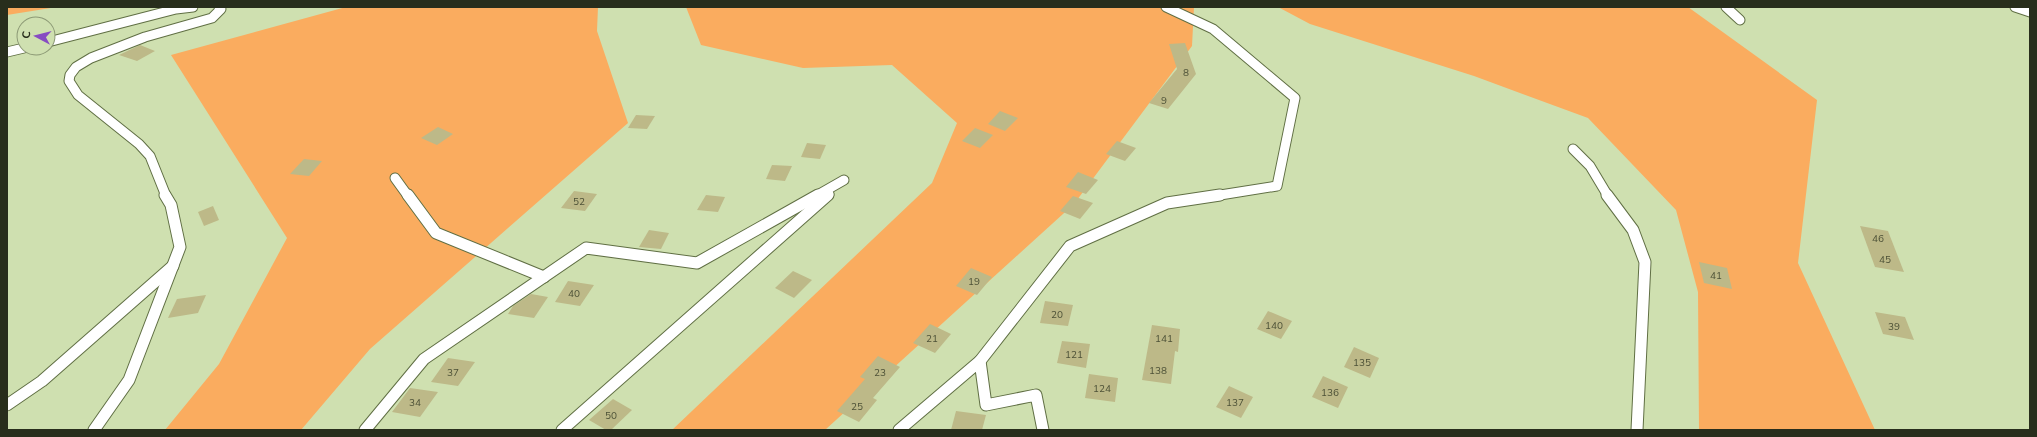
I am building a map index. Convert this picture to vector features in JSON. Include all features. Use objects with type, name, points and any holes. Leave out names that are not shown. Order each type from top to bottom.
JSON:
[{"type":"lane","points":[[56,40],[176,9],[193,7]]},
{"type":"lane","points":[[94,430],[129,380],[180,247],[171,205],[162,188],[150,156],[139,144],[78,95],[68,81],[70,75],[76,67],[91,58],[145,37],[212,18],[219,14],[221,8],[218,7]]},
{"type":"lane","points":[[899,430],[980,361],[1070,246],[1167,203],[1277,186],[1294,98],[1213,28],[1166,7]]},
{"type":"lane","points":[[1726,7],[1740,20]]},
{"type":"lane","points":[[2015,7],[2030,12]]},
{"type":"lane","points":[[1573,149],[1590,166],[1602,188],[1633,230],[1645,262],[1637,430]]},
{"type":"lane","points":[[395,178],[436,233],[544,277]]},
{"type":"lane","points":[[365,430],[424,359],[586,248],[697,263],[844,180],[562,430]]},
{"type":"lane","points":[[7,405],[42,381],[174,265]]},
{"type":"lane","points":[[980,361],[986,405],[1036,395],[1043,430]]},
{"type":"shaded area","points":[[7,7],[57,7],[7,15]]},
{"type":"shaded area","points":[[346,7],[598,7],[597,31],[628,123],[370,349],[301,430],[165,430],[219,364],[287,238],[171,55]]},
{"type":"shaded area","points":[[686,7],[1194,7],[1192,46],[1074,204],[825,430],[672,430],[932,183],[957,123],[892,65],[803,68],[701,45]]},
{"type":"shaded area","points":[[1278,7],[1688,7],[1817,100],[1798,263],[1875,430],[1699,430],[1698,292],[1676,210],[1588,118],[1474,76],[1310,24]]},
{"type":"building","points":[[1185,43],[1196,74],[1168,109],[1149,103],[1177,69],[1169,44]]},
{"type":"building","points":[[140,45],[155,51],[137,61],[119,55]]},
{"type":"building","points":[[1000,111],[1018,118],[1005,131],[988,124]]},
{"type":"building","points":[[636,115],[655,116],[647,129],[628,128]]},
{"type":"building","points":[[438,127],[453,134],[437,145],[421,138]]},
{"type":"building","points":[[975,128],[993,135],[980,148],[962,141]]},
{"type":"building","points":[[1117,141],[1136,148],[1125,161],[1106,154]]},
{"type":"building","points":[[807,143],[826,145],[820,159],[801,157]]},
{"type":"building","points":[[304,159],[322,161],[309,176],[290,174]]},
{"type":"building","points":[[772,165],[792,166],[785,181],[766,179]]},
{"type":"building","points":[[1078,172],[1098,180],[1086,194],[1066,187]]},
{"type":"building","points":[[574,191],[597,194],[585,211],[561,208]]},
{"type":"building","points":[[706,195],[725,197],[718,212],[697,210]]},
{"type":"building","points":[[1073,196],[1093,203],[1080,219],[1060,211]]},
{"type":"building","points":[[213,206],[219,220],[204,226],[198,212]]},
{"type":"building","points":[[1860,226],[1888,231],[1904,272],[1875,267]]},
{"type":"building","points":[[649,230],[669,233],[661,249],[639,247]]},
{"type":"building","points":[[1699,262],[1727,268],[1732,289],[1704,283]]},
{"type":"building","points":[[971,268],[992,277],[977,295],[956,286]]},
{"type":"building","points":[[793,271],[812,280],[794,298],[775,288]]},
{"type":"building","points":[[568,281],[594,285],[580,306],[555,302]]},
{"type":"building","points":[[531,294],[548,297],[534,318],[508,314],[513,306]]},
{"type":"building","points":[[206,295],[198,313],[168,318],[177,299]]},
{"type":"building","points":[[1045,301],[1073,305],[1068,326],[1040,323]]},
{"type":"building","points":[[1268,311],[1292,321],[1281,339],[1257,329]]},
{"type":"building","points":[[1875,312],[1905,317],[1914,340],[1883,334]]},
{"type":"building","points":[[930,324],[951,334],[935,353],[913,343]]},
{"type":"building","points":[[1152,325],[1180,329],[1178,352],[1175,351],[1171,384],[1142,380]]},
{"type":"building","points":[[1062,341],[1090,344],[1086,368],[1057,363]]},
{"type":"building","points":[[1354,347],[1379,358],[1370,378],[1344,367]]},
{"type":"building","points":[[878,356],[900,367],[873,398],[877,400],[859,422],[837,411],[865,379],[860,377]]},
{"type":"building","points":[[448,358],[475,362],[458,386],[431,382]]},
{"type":"building","points":[[1089,374],[1118,378],[1115,402],[1085,398]]},
{"type":"building","points":[[1323,376],[1348,387],[1338,408],[1312,397]]},
{"type":"building","points":[[1229,386],[1253,397],[1241,418],[1216,407]]},
{"type":"building","points":[[410,388],[438,392],[420,417],[392,412]]},
{"type":"building","points":[[613,399],[632,410],[611,430],[606,430],[589,420]]},
{"type":"building","points":[[956,411],[986,415],[982,430],[951,430]]}]
